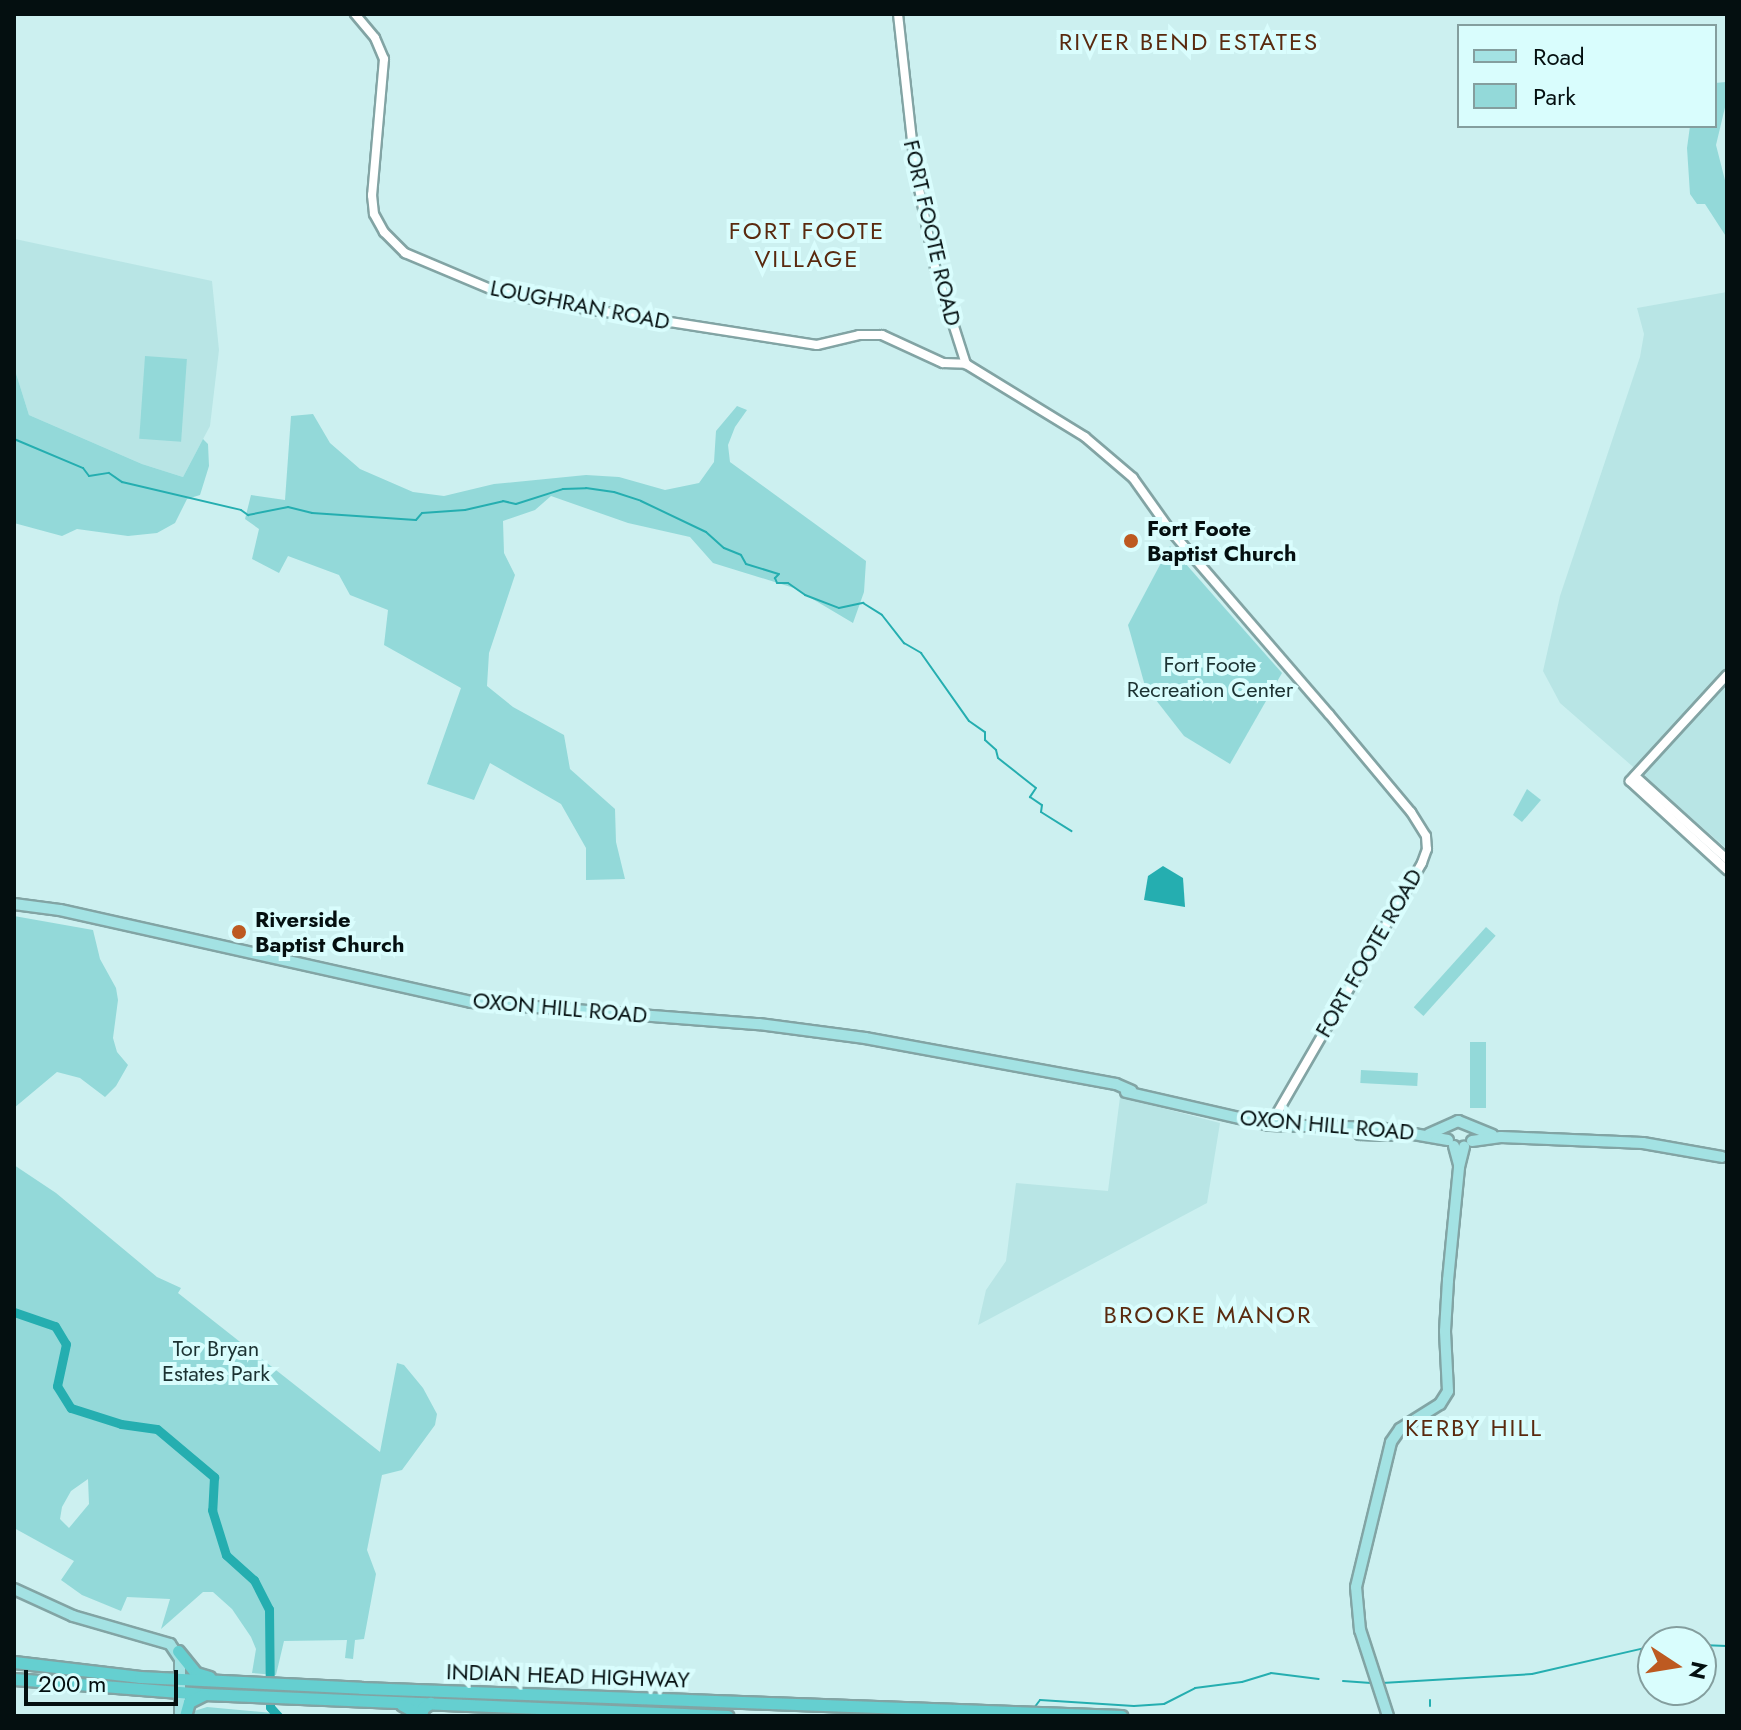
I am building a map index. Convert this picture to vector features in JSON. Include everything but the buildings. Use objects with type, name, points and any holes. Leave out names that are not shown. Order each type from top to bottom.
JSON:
[{"type":"highway","points":[[178,1651],[196,1673],[229,1681]]},
{"type":"highway","name":"INDIAN HEAD HIGHWAY","points":[[14,1662],[180,1679],[281,1684],[1121,1716]]},
{"type":"highway","name":"INDIAN HEAD HIGHWAY","points":[[14,1679],[204,1694],[728,1716]]},
{"type":"highway","points":[[182,1716],[189,1702],[204,1694]]},
{"type":"main road","name":"OXON HILL ROAD","points":[[14,904],[60,910],[471,1002],[759,1024],[941,1050],[1123,1086],[1132,1091],[1270,1125],[1356,1130],[1360,1134],[1374,1135],[1399,1132],[1429,1134],[1460,1143],[1501,1137],[1692,1146],[1724,1158]]},
{"type":"main road","name":"OXON HILL ROAD","points":[[1429,1134],[1458,1121],[1501,1137]]},
{"type":"main road","points":[[1450,1125],[1460,1143]]},
{"type":"main road","points":[[1388,1716],[1357,1620],[1356,1587],[1391,1442],[1400,1429],[1440,1404],[1448,1391],[1445,1311],[1460,1143],[1470,1126]]},
{"type":"main road","points":[[14,1589],[73,1616],[163,1641],[178,1651],[182,1716]]},
{"type":"street","name":"LOUGHRAN ROAD","points":[[355,14],[375,38],[384,59],[374,214],[405,253],[493,290],[555,304],[817,345],[859,335],[882,335],[943,363],[966,364]]},
{"type":"street","name":"FORT FOOTE ROAD","points":[[898,14],[908,124],[918,182],[935,267],[966,364],[1085,437],[1133,478],[1170,530],[1424,829],[1427,843],[1422,863],[1270,1125]]},
{"type":"street","points":[[1632,778],[1727,675]]},
{"type":"street","points":[[1632,778],[1727,859]]},
{"type":"street","points":[[1632,778],[1727,870]]},
{"type":"shaded area","points":[[15,239],[212,281],[219,350],[210,426],[183,477],[142,464],[29,415],[14,367]]},
{"type":"shaded area","points":[[1727,292],[1727,849],[1560,703],[1543,671],[1560,596],[1640,357],[1644,334],[1637,308]]},
{"type":"shaded area","points":[[1163,866],[1183,878],[1185,907],[1144,900],[1148,876]]},
{"type":"shaded area","points":[[1120,1097],[1220,1123],[1207,1203],[978,1325],[986,1290],[1006,1261],[1016,1183],[1108,1191]]},
{"type":"green space","points":[[1726,82],[1727,99],[1716,145],[1727,188],[1727,238],[1705,204],[1697,204],[1690,194],[1687,148],[1690,128],[1717,128],[1717,83]]},
{"type":"green space","points":[[145,356],[187,359],[181,442],[139,439]]},
{"type":"green space","points":[[14,367],[29,415],[142,464],[183,477],[203,439],[208,444],[209,466],[200,495],[187,499],[175,523],[157,533],[128,536],[77,529],[62,536],[14,523]]},
{"type":"green space","points":[[737,406],[747,410],[735,427],[728,445],[730,462],[866,561],[864,592],[853,623],[794,588],[713,563],[690,537],[628,523],[551,496],[535,510],[503,521],[504,553],[515,575],[489,653],[487,686],[513,707],[564,735],[570,769],[615,809],[616,842],[625,879],[586,880],[586,848],[561,804],[490,763],[474,800],[427,784],[461,688],[384,645],[388,610],[350,595],[339,575],[288,556],[279,573],[252,559],[259,529],[245,519],[251,495],[285,500],[291,416],[313,414],[330,443],[360,469],[413,492],[444,496],[494,484],[586,475],[619,477],[665,490],[699,483],[714,462],[716,431]]},
{"type":"green space","name":"Fort Foote Recreation Center","points":[[1170,546],[1282,673],[1230,764],[1184,736],[1145,686],[1128,625]]},
{"type":"green space","points":[[1527,789],[1541,800],[1522,822],[1513,815]]},
{"type":"green space","points":[[14,916],[93,930],[100,959],[116,988],[118,1000],[113,1038],[117,1052],[128,1065],[116,1086],[105,1097],[80,1078],[57,1072],[14,1108]]},
{"type":"green space","points":[[1486,927],[1496,936],[1423,1016],[1414,1007]]},
{"type":"green space","points":[[1470,1042],[1486,1042],[1486,1108],[1470,1108]]},
{"type":"green space","points":[[1361,1070],[1418,1073],[1417,1086],[1360,1083]]},
{"type":"green space","name":"Tor Bryan Estates Park","points":[[14,1165],[56,1193],[157,1277],[181,1288],[178,1293],[380,1452],[397,1363],[404,1365],[423,1388],[437,1414],[435,1425],[402,1470],[382,1475],[367,1550],[376,1574],[364,1639],[355,1640],[353,1659],[345,1658],[347,1640],[284,1641],[276,1675],[252,1673],[256,1649],[251,1637],[232,1609],[213,1592],[203,1592],[161,1629],[170,1599],[127,1597],[121,1611],[82,1595],[61,1580],[74,1561],[14,1528]],"holes":[[[88,1479],[89,1504],[69,1528],[60,1519],[62,1507],[71,1491]]]},
{"type":"green space","points":[[207,1707],[304,1716],[191,1716],[191,1712]]},
{"type":"waterway","points":[[14,439],[83,468],[89,476],[109,473],[122,482],[241,510],[248,515],[288,507],[312,513],[416,520],[422,513],[465,510],[503,501],[516,504],[563,489],[586,488],[614,492],[641,501],[706,532],[724,548],[741,555],[746,564],[779,574],[775,578],[777,583],[788,583],[805,595],[839,608],[863,603],[882,615],[904,643],[921,653],[969,721],[985,732],[985,740],[996,750],[998,758],[1036,788],[1030,797],[1042,805],[1041,812],[1072,831]]},
{"type":"waterway","points":[[14,1312],[55,1326],[66,1344],[57,1386],[71,1408],[121,1424],[157,1429],[214,1477],[212,1510],[226,1555],[254,1580],[269,1609],[270,1707],[278,1716]]},
{"type":"waterway","points":[[1717,1646],[1727,1646]]},
{"type":"waterway","points":[[1382,1683],[1532,1674],[1637,1650]]},
{"type":"waterway","points":[[1034,1708],[1040,1700],[1134,1706],[1164,1704],[1195,1688],[1242,1682],[1271,1673],[1319,1679]]},
{"type":"waterway","points":[[1343,1681],[1371,1683]]},
{"type":"waterway","points":[[1430,1700],[1430,1706]]},
{"type":"place","name":"Fort Foote Baptist Church","points":[[1131,541]]},
{"type":"place","name":"Riverside Baptist Church","points":[[239,932]]},
{"type":"district","name":"RIVER BEND ESTATES","points":[[1189,42]]},
{"type":"district","name":"FORT FOOTE VILLAGE","points":[[807,245]]},
{"type":"district","name":"BROOKE MANOR","points":[[1208,1315]]},
{"type":"district","name":"KERBY HILL","points":[[1474,1428]]}]
